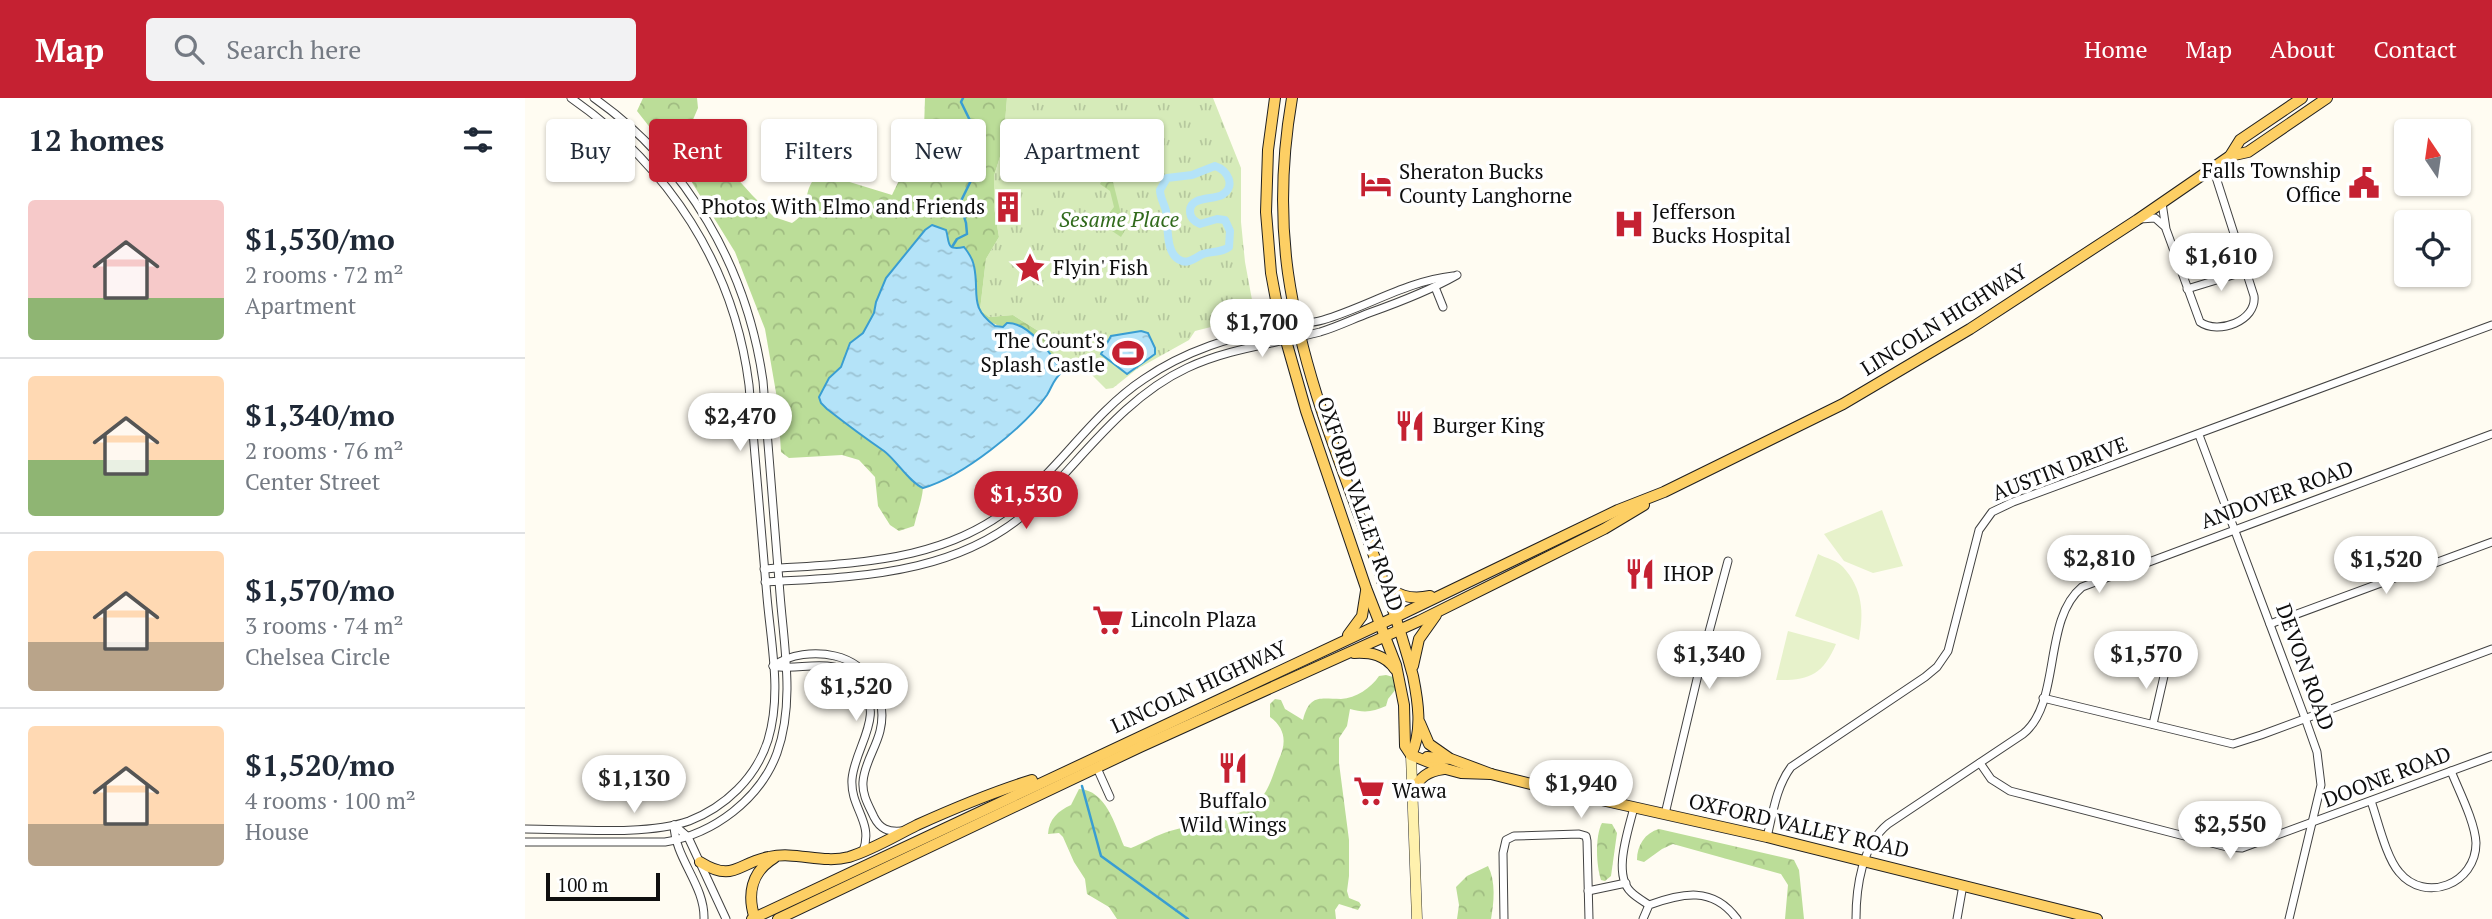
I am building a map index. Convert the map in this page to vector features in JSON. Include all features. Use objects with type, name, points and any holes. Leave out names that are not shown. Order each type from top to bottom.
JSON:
[{"type":"main road","name":"OXFORD VALLEY ROAD","points":[[1275,98],[1267,170],[1266,212],[1271,273],[1281,326],[1298,387],[1400,679],[1405,746],[1411,755],[1448,764],[1461,773],[1491,774],[1767,837],[2097,919]]},
{"type":"main road","name":"OXFORD VALLEY ROAD","points":[[1292,98],[1285,151],[1283,211],[1288,271],[1297,323],[1321,406],[1413,676],[1418,718],[1411,755]]},
{"type":"main road","name":"LINCOLN HIGHWAY","points":[[2230,156],[2240,140],[2302,98]]},
{"type":"main road","name":"LINCOLN HIGHWAY","points":[[778,919],[1342,641],[1618,510],[1664,492],[1880,384],[1970,329],[2230,156],[2248,152],[2327,98]]},
{"type":"main road","name":"LINCOLN HIGHWAY","points":[[754,918],[1075,772],[1097,768],[1398,631],[1622,519],[1664,492]]},
{"type":"main road","points":[[1381,579],[1390,589],[1405,597],[1420,598],[1443,594]]},
{"type":"main road","points":[[1342,641],[1353,631],[1362,616],[1367,598],[1366,588]]},
{"type":"main road","points":[[1413,676],[1419,639],[1439,611]]},
{"type":"main road","points":[[1348,654],[1370,653],[1386,659],[1400,679]]},
{"type":"main road","points":[[1412,793],[1425,775],[1448,764],[1429,744],[1418,718]]},
{"type":"main road","points":[[1411,755],[1416,919]]},
{"type":"main road","points":[[700,862],[725,873],[766,857],[848,857],[976,798],[1075,772]]},
{"type":"main road","points":[[754,918],[750,899],[754,879],[766,863],[783,855]]},
{"type":"street","points":[[525,829],[641,829],[674,825],[701,816],[724,802],[755,768],[768,740],[773,716],[773,666],[746,360],[725,286],[699,233],[654,170],[623,139],[571,98]]},
{"type":"street","points":[[525,842],[674,841],[688,837],[724,818],[742,805],[769,771],[779,749],[786,701],[786,657],[763,381],[756,340],[739,285],[713,230],[675,173],[649,145],[594,98]]},
{"type":"street","points":[[2162,203],[2166,229],[2200,322],[2212,328],[2244,318],[2253,309],[2254,296],[2213,168]]},
{"type":"street","points":[[2137,220],[2154,218],[2166,229]]},
{"type":"street","points":[[2187,289],[2246,271]]},
{"type":"street","points":[[764,569],[905,556],[961,538],[992,521],[1023,497],[1111,405],[1146,377],[1194,351],[1229,338],[1321,320],[1430,279],[1457,275],[1435,287],[1325,330],[1211,358],[1160,384],[1132,404],[1027,513],[995,536],[966,551],[914,568],[765,582]]},
{"type":"street","points":[[1435,287],[1443,307]]},
{"type":"street","name":"AUSTIN DRIVE","points":[[1767,837],[1778,791],[1791,767],[1925,677],[1944,659],[1953,637],[1974,545],[1979,530],[1992,512],[2492,325]]},
{"type":"street","name":"ANDOVER ROAD","points":[[1856,919],[1865,861],[1872,841],[1881,830],[2028,730],[2038,715],[2065,607],[2075,592],[2234,529],[2492,434]]},
{"type":"street","name":"DEVON ROAD","points":[[2199,435],[2318,752],[2321,774],[2319,802],[2289,919]]},
{"type":"street","points":[[2270,624],[2492,542]]},
{"type":"street","points":[[1665,814],[1728,561]]},
{"type":"street","points":[[2043,698],[2233,744],[2261,736],[2492,649]]},
{"type":"street","points":[[773,666],[786,657],[823,654],[840,657],[855,664],[874,684],[880,700],[882,720],[863,778],[864,794],[881,827],[891,831],[905,831]]},
{"type":"street","points":[[2153,724],[2167,663]]},
{"type":"street","points":[[773,666],[836,668],[855,678],[867,696],[871,719],[854,767],[852,786],[856,806],[867,833],[863,851]]},
{"type":"street","name":"DOONE ROAD","points":[[1980,763],[1991,779],[2010,791],[2227,847],[2242,848],[2492,756]]},
{"type":"street","points":[[1097,768],[1109,797]]},
{"type":"street","points":[[2371,802],[2392,859],[2401,875],[2420,887],[2448,886],[2467,872],[2472,864],[2476,846],[2474,832],[2451,771]]},
{"type":"street","points":[[1634,807],[1622,863],[1629,891],[1649,905]]},
{"type":"street","points":[[674,825],[688,837],[726,919]]},
{"type":"street","points":[[674,825],[674,841],[699,894],[704,919]]},
{"type":"street","points":[[1504,919],[1506,840],[1514,836],[1579,834],[1586,836],[1589,919]]},
{"type":"street","points":[[1588,891],[1626,883]]},
{"type":"street","points":[[1957,919],[1963,885]]},
{"type":"street","points":[[1643,919],[1649,905],[1674,896],[1697,893],[1717,901],[1737,919]]},
{"type":"green space","points":[[643,98],[697,98],[698,108],[693,119],[649,119],[649,126],[637,111]]},
{"type":"green space","points":[[925,98],[1007,98],[1005,119],[1000,119],[1000,157],[994,176],[994,207],[999,237],[986,259],[980,310],[989,317],[1013,315],[1048,337],[1047,344],[1058,359],[1061,373],[1047,349],[1032,334],[997,325],[982,314],[979,309],[977,303],[973,264],[964,247],[951,246],[946,230],[937,227],[925,230],[891,271],[863,333],[850,343],[841,367],[829,378],[823,389],[821,403],[885,452],[902,467],[916,485],[923,488],[914,526],[899,531],[890,525],[878,506],[875,477],[859,460],[842,455],[789,458],[781,452],[778,404],[765,329],[735,252],[692,182],[740,182],[774,217],[792,223],[803,212],[812,182],[850,182],[892,195],[898,182],[986,182],[986,119],[924,119]]},
{"type":"green space","name":"Sesame Place","points":[[1007,98],[1213,98],[1241,168],[1241,222],[1255,316],[1195,331],[1189,340],[1137,369],[1113,388],[1106,389],[1091,374],[1061,373],[1048,337],[1013,315],[989,317],[980,310],[986,259],[999,237],[994,207],[994,176],[1000,157],[1000,182],[1164,182],[1164,119],[1005,119]]},
{"type":"green space","points":[[1113,182],[1125,230],[1121,237],[1109,229],[1110,217],[1107,216],[1114,207],[1110,191],[1100,184]]},
{"type":"green space","points":[[1882,510],[1903,566],[1873,573],[1844,561],[1824,534]]},
{"type":"green space","points":[[1818,554],[1841,565],[1855,584],[1861,611],[1859,640],[1795,616]]},
{"type":"green space","points":[[1788,631],[1836,644],[1826,663],[1813,674],[1797,679],[1776,680]]},
{"type":"green space","points":[[1379,676],[1393,677],[1396,689],[1386,706],[1368,711],[1350,709],[1347,726],[1339,738],[1339,763],[1349,840],[1347,891],[1349,898],[1361,905],[1358,910],[1339,904],[1335,910],[1336,919],[1117,919],[1109,907],[1087,894],[1085,879],[1063,837],[1059,833],[1048,834],[1052,820],[1071,805],[1079,789],[1096,795],[1103,802],[1124,846],[1131,848],[1170,831],[1237,814],[1257,802],[1265,793],[1282,753],[1282,731],[1270,717],[1270,704],[1275,699],[1281,700],[1285,709],[1303,720],[1312,702],[1352,697],[1367,688]]},
{"type":"green space","points":[[1602,823],[1612,824],[1617,833],[1611,876],[1605,881],[1601,880],[1597,859],[1598,835]]},
{"type":"green space","points":[[1659,829],[1794,860],[1799,870],[1804,919],[1785,919],[1788,885],[1781,874],[1673,844],[1644,862],[1637,860],[1638,849],[1643,840]]},
{"type":"green space","points":[[1488,866],[1493,885],[1491,919],[1457,919],[1459,905],[1456,887],[1467,876]]},
{"type":"water","points":[[932,225],[946,230],[951,247],[964,247],[970,256],[976,276],[978,306],[987,319],[995,326],[1003,327],[1007,323],[1023,328],[1053,357],[1061,373],[1037,408],[1008,436],[956,473],[923,488],[884,451],[827,409],[819,397],[829,378],[841,367],[850,343],[863,333],[874,313],[886,278]]},
{"type":"water","name":"The Count's Splash Castle","points":[[1141,331],[1148,333],[1155,354],[1127,374],[1101,354],[1111,336]]},
{"type":"waterway","points":[[952,247],[957,239],[967,234],[960,203],[983,156],[981,143],[961,102],[963,98]]},
{"type":"waterway","points":[[1215,166],[1229,179],[1229,187],[1218,197],[1194,203],[1190,213],[1200,224],[1217,219],[1225,220],[1230,231],[1229,247],[1185,262],[1172,253],[1160,190],[1167,178],[1192,175],[1215,166]]},
{"type":"waterway","points":[[1082,786],[1101,856],[1188,919]]},
{"type":"place","name":"Falls Township Office","points":[[2364,183]]},
{"type":"place","name":"Sheraton Bucks County Langhorne","points":[[1376,184]]},
{"type":"place","name":"Photos With Elmo and Friends","points":[[1008,207]]},
{"type":"place","name":"Jefferson Bucks Hospital","points":[[1629,224]]},
{"type":"place","name":"Flyin' Fish","points":[[1030,268]]},
{"type":"place","name":"The Count's Splash Castle","points":[[1128,353]]},
{"type":"place","name":"Burger King","points":[[1410,426]]},
{"type":"place","name":"IHOP","points":[[1640,574]]},
{"type":"place","name":"Lincoln Plaza","points":[[1108,620]]},
{"type":"place","name":"Buffalo Wild Wings","points":[[1233,768]]},
{"type":"place","name":"Wawa","points":[[1369,791]]}]
